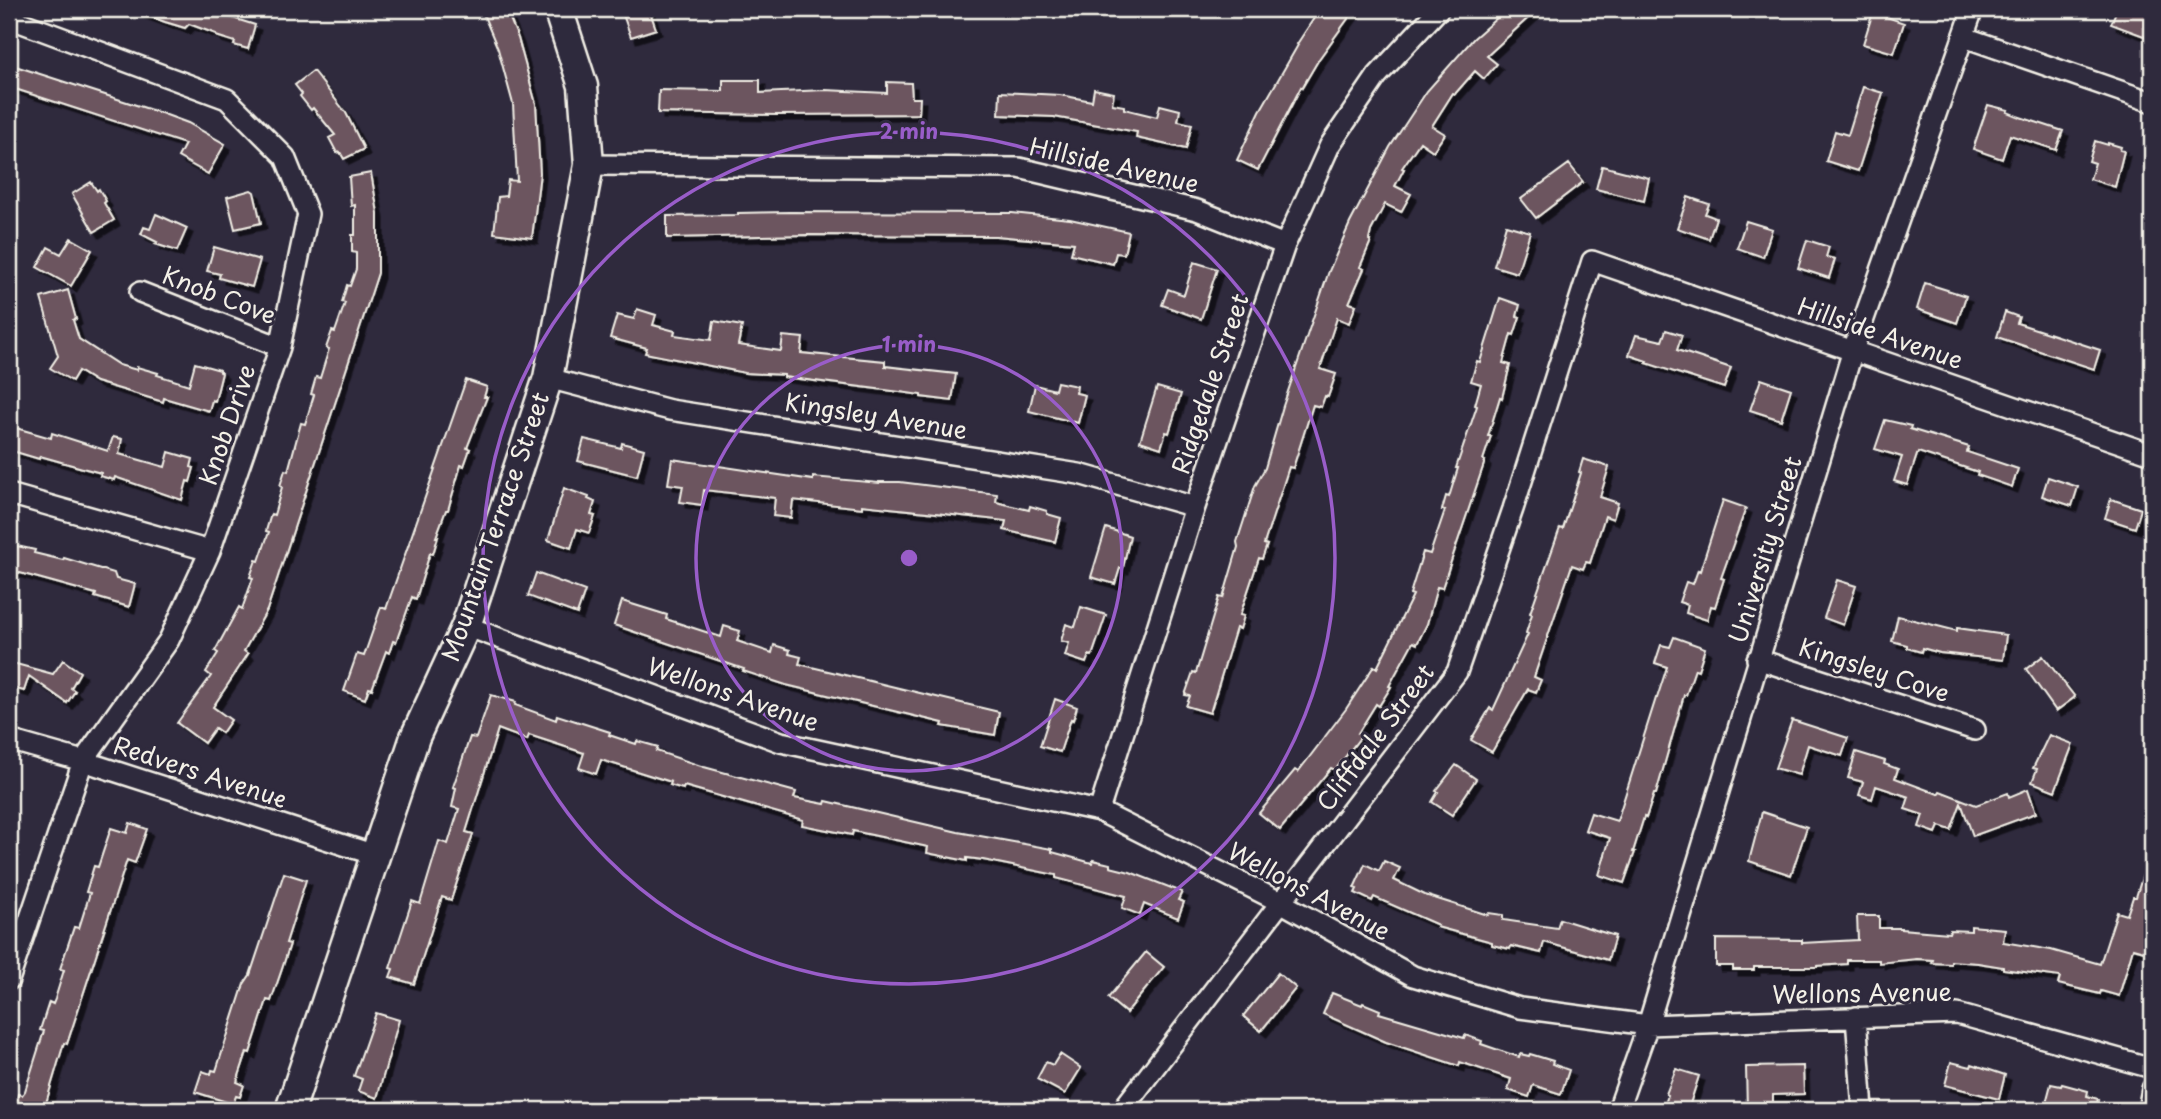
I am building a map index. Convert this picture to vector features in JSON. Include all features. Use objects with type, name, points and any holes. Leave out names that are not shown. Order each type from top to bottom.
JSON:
[{"type":"street","name":"Mountain Terrace Street","points":[[290,1110],[415,737],[466,626],[548,378],[589,165],[583,86],[558,9]]},
{"type":"street","name":"Ridgedale Street","points":[[1099,811],[1195,507],[1285,245],[1330,145],[1377,76],[1439,9]]},
{"type":"street","name":"University Street","points":[[1618,1110],[1648,1025],[1853,350],[1973,9]]},
{"type":"street","name":"Knob Drive","points":[[9,18],[228,99],[285,157],[308,214],[280,346],[210,551],[169,640],[83,761],[9,980]]},
{"type":"street","points":[[1964,37],[2152,102]]},
{"type":"street","name":"Hillside Avenue","points":[[589,165],[1019,168],[1197,210],[1285,245]]},
{"type":"street","name":"Hillside Avenue","points":[[1592,261],[2152,454]]},
{"type":"street","name":"Cliffdale Street","points":[[1122,1110],[1457,672],[1513,509],[1592,261]]},
{"type":"street","name":"Knob Cove","points":[[140,292],[280,346]]},
{"type":"street","name":"Kingsley Avenue","points":[[548,378],[670,410],[1079,474],[1195,507]]},
{"type":"street","points":[[9,494],[210,551]]},
{"type":"street","name":"Wellons Avenue","points":[[466,626],[781,742],[1099,811],[1282,903],[1413,976],[1520,1008],[1648,1025],[1957,1014],[2152,1068]]},
{"type":"street","name":"Kingsley Cove","points":[[1758,659],[1975,730]]},
{"type":"street","name":"Redvers Avenue","points":[[9,740],[83,761],[375,855]]},
{"type":"street","points":[[1856,1017],[1863,1110]]},
{"type":"street","points":[[2148,1110],[2152,1088]]},
{"type":"building","points":[[138,9],[204,9],[255,25],[248,49],[189,24],[185,28],[138,12]]},
{"type":"building","points":[[481,9],[506,9],[518,38],[536,104],[540,173],[532,238],[494,233],[498,197],[506,196],[508,180],[517,181],[513,104],[498,49]]},
{"type":"building","points":[[621,9],[649,9],[656,29],[631,37]]},
{"type":"building","points":[[1320,9],[1355,9],[1301,87],[1258,170],[1237,160],[1260,111]]},
{"type":"building","points":[[1507,9],[1538,9],[1487,56],[1497,64],[1484,79],[1475,71],[1455,94],[1453,93],[1432,126],[1445,134],[1433,151],[1420,142],[1402,168],[1404,169],[1395,186],[1411,194],[1401,212],[1385,204],[1371,231],[1371,241],[1360,267],[1364,269],[1349,303],[1356,305],[1349,323],[1337,318],[1320,369],[1336,374],[1328,397],[1325,396],[1321,407],[1313,405],[1293,468],[1289,467],[1264,544],[1267,545],[1262,559],[1259,558],[1240,615],[1244,616],[1240,629],[1236,628],[1210,713],[1186,706],[1190,696],[1185,695],[1193,672],[1196,673],[1219,597],[1223,598],[1255,486],[1265,468],[1329,271],[1350,223],[1390,147],[1427,91],[1474,38]]},
{"type":"building","points":[[2117,9],[2149,9],[2147,15],[2152,16],[2152,39],[2111,24]]},
{"type":"building","points":[[1873,12],[1904,23],[1894,53],[1863,44]]},
{"type":"building","points":[[9,64],[188,123],[225,144],[208,174],[178,157],[185,144],[9,87]]},
{"type":"building","points":[[313,71],[346,113],[364,149],[344,159],[340,152],[337,153],[329,138],[335,135],[313,108],[311,110],[295,85]]},
{"type":"building","points":[[723,80],[760,80],[760,93],[825,90],[887,93],[887,82],[911,83],[912,98],[920,98],[919,114],[658,113],[659,90],[723,91]]},
{"type":"building","points":[[1863,87],[1883,93],[1858,171],[1826,161],[1835,131],[1848,135]]},
{"type":"building","points":[[1094,89],[1114,93],[1112,104],[1124,106],[1124,109],[1157,117],[1160,105],[1180,110],[1178,121],[1192,124],[1186,149],[1136,138],[1137,132],[1054,117],[999,115],[1000,92],[1060,95],[1092,101]]},
{"type":"building","points":[[1988,105],[2063,131],[2056,150],[2010,135],[2002,159],[1973,149]]},
{"type":"building","points":[[2095,141],[2121,147],[2120,150],[2124,151],[2115,187],[2090,179],[2095,163],[2089,161]]},
{"type":"building","points":[[1569,164],[1583,182],[1536,218],[1521,199]]},
{"type":"building","points":[[1602,166],[1649,178],[1644,201],[1596,189]]},
{"type":"building","points":[[371,173],[378,213],[378,273],[267,610],[244,651],[248,654],[213,707],[231,720],[222,733],[215,728],[204,743],[177,723],[211,676],[206,672],[239,607],[242,609],[256,560],[259,561],[285,470],[288,471],[301,423],[305,424],[314,395],[311,394],[316,377],[320,378],[329,349],[326,348],[345,303],[342,302],[347,285],[350,286],[356,269],[356,253],[352,252],[355,205],[351,206],[349,177]]},
{"type":"building","points":[[91,182],[97,191],[99,189],[114,220],[94,232],[72,194]]},
{"type":"building","points":[[251,190],[254,192],[261,223],[235,229],[227,197]]},
{"type":"building","points":[[1688,197],[1709,204],[1705,214],[1716,218],[1709,239],[1677,228]]},
{"type":"building","points":[[789,212],[1012,213],[1070,219],[1129,232],[1124,254],[1116,253],[1113,264],[1071,254],[1074,243],[996,236],[808,235],[667,238],[667,216]]},
{"type":"building","points":[[156,214],[187,228],[177,251],[155,244],[157,242],[141,234],[144,227],[150,229]]},
{"type":"building","points":[[1746,221],[1772,229],[1763,257],[1737,248]]},
{"type":"building","points":[[1506,225],[1530,232],[1517,273],[1494,266]]},
{"type":"building","points":[[71,238],[92,250],[71,286],[37,267],[48,247],[61,254]]},
{"type":"building","points":[[1807,240],[1829,247],[1826,257],[1835,259],[1829,278],[1798,268]]},
{"type":"building","points":[[214,247],[260,260],[252,287],[219,278],[220,274],[207,271]]},
{"type":"building","points":[[1194,262],[1217,269],[1201,319],[1162,305],[1168,289],[1184,295]]},
{"type":"building","points":[[1925,283],[1966,296],[1957,323],[1917,309]]},
{"type":"building","points":[[68,290],[79,339],[119,365],[158,373],[157,375],[189,385],[195,363],[220,370],[222,373],[215,401],[212,400],[209,411],[164,398],[163,402],[96,382],[78,371],[72,381],[50,368],[58,356],[41,298]]},
{"type":"building","points":[[1500,298],[1520,305],[1517,316],[1520,317],[1514,335],[1511,334],[1503,363],[1510,365],[1502,398],[1500,397],[1488,436],[1491,436],[1483,460],[1485,461],[1442,588],[1437,587],[1427,624],[1417,644],[1413,642],[1389,686],[1391,687],[1379,706],[1376,704],[1358,733],[1362,735],[1335,770],[1331,768],[1280,830],[1259,813],[1295,770],[1298,772],[1346,709],[1374,666],[1377,668],[1413,595],[1410,594],[1423,552],[1430,554],[1445,510],[1442,510],[1446,496],[1449,497],[1477,406],[1475,405],[1481,384],[1471,381],[1477,361],[1480,362]]},
{"type":"building","points":[[637,309],[656,315],[653,325],[675,331],[674,335],[711,340],[714,321],[742,326],[738,345],[781,351],[783,336],[803,338],[801,353],[885,361],[885,366],[956,374],[952,401],[784,375],[745,373],[645,353],[647,348],[610,338],[617,315],[634,319]]},
{"type":"building","points":[[2005,312],[2019,317],[2017,323],[2100,350],[2094,369],[1997,337]]},
{"type":"building","points":[[1666,330],[1682,335],[1677,350],[1731,368],[1724,388],[1629,355],[1636,335],[1662,341]]},
{"type":"building","points":[[1761,379],[1791,389],[1781,420],[1750,410]]},
{"type":"building","points":[[466,380],[487,387],[484,397],[487,397],[416,599],[412,597],[396,642],[393,641],[389,653],[386,651],[372,689],[369,688],[365,699],[344,691],[357,654],[364,656],[381,607],[386,609]]},
{"type":"building","points":[[1057,382],[1077,386],[1076,393],[1085,395],[1078,423],[1029,411],[1035,385],[1055,390]]},
{"type":"building","points":[[1157,387],[1181,394],[1169,433],[1166,432],[1161,448],[1140,441]]},
{"type":"building","points":[[1885,420],[1911,426],[1910,429],[1969,447],[1967,452],[2018,469],[2012,487],[1977,475],[1978,472],[1918,452],[1907,485],[1894,481],[1902,457],[1875,449]]},
{"type":"building","points":[[9,426],[51,438],[52,433],[108,451],[113,437],[122,439],[119,454],[165,467],[169,452],[193,459],[191,467],[194,468],[182,500],[115,477],[114,480],[100,476],[101,473],[9,450]]},
{"type":"building","points":[[584,439],[621,448],[622,443],[644,449],[637,476],[578,461]]},
{"type":"building","points":[[672,459],[813,480],[813,477],[879,483],[900,482],[997,494],[996,502],[1029,510],[1030,506],[1061,518],[1055,542],[1004,530],[1006,521],[862,505],[862,508],[793,500],[791,518],[773,516],[775,498],[704,490],[702,505],[680,502],[683,486],[668,484]]},
{"type":"building","points":[[1583,459],[1609,467],[1600,497],[1618,503],[1613,519],[1605,516],[1590,563],[1586,562],[1583,569],[1572,565],[1534,677],[1541,680],[1536,692],[1528,689],[1492,752],[1471,740],[1490,708],[1493,710],[1528,634],[1530,613],[1560,528],[1563,529]]},
{"type":"building","points":[[2048,477],[2078,487],[2072,506],[2042,496]]},
{"type":"building","points":[[564,488],[595,502],[591,515],[595,516],[589,533],[577,529],[571,548],[548,540]]},
{"type":"building","points":[[2111,499],[2141,509],[2135,528],[2105,518]]},
{"type":"building","points":[[1723,500],[1746,508],[1721,578],[1724,579],[1715,607],[1711,606],[1707,620],[1686,613],[1688,605],[1679,602],[1686,582],[1693,584],[1698,570],[1700,571]]},
{"type":"building","points":[[1106,528],[1130,536],[1123,568],[1120,568],[1115,584],[1091,577]]},
{"type":"building","points":[[17,546],[35,550],[34,553],[63,560],[64,558],[114,573],[116,579],[135,584],[129,607],[95,597],[96,594],[9,570],[9,547],[16,549]]},
{"type":"building","points":[[536,573],[585,591],[577,614],[528,596]]},
{"type":"building","points":[[1837,580],[1856,586],[1843,625],[1824,618]]},
{"type":"building","points":[[622,601],[667,615],[666,619],[721,637],[724,626],[740,631],[737,641],[772,653],[774,645],[790,650],[789,654],[801,657],[799,664],[999,712],[995,735],[942,726],[943,723],[786,685],[614,625]]},
{"type":"building","points":[[1081,607],[1106,615],[1092,656],[1089,655],[1086,663],[1065,656],[1069,643],[1061,641],[1066,624],[1075,627]]},
{"type":"building","points":[[1898,616],[1957,631],[1957,628],[2006,635],[2003,660],[1940,653],[1922,648],[1921,652],[1907,648],[1907,645],[1892,641]]},
{"type":"building","points":[[1674,637],[1705,648],[1698,670],[1695,669],[1684,695],[1656,794],[1646,818],[1644,817],[1624,883],[1599,875],[1610,838],[1585,830],[1591,813],[1617,821],[1667,667],[1655,663],[1661,645],[1670,647]]},
{"type":"building","points":[[2043,656],[2075,697],[2056,711],[2026,669]]},
{"type":"building","points":[[63,660],[80,672],[71,688],[75,691],[67,703],[29,676],[24,691],[9,687],[9,662],[53,674]]},
{"type":"building","points":[[491,695],[516,702],[515,705],[556,720],[557,715],[610,732],[609,735],[636,744],[637,741],[658,747],[656,751],[704,767],[796,792],[794,798],[825,804],[826,801],[958,832],[1052,849],[1052,852],[1092,863],[1093,860],[1110,864],[1110,867],[1182,892],[1178,900],[1184,902],[1178,918],[1144,904],[1140,915],[1122,908],[1126,896],[1056,878],[1056,875],[983,860],[967,858],[967,861],[927,853],[928,847],[853,831],[852,835],[802,825],[803,820],[684,786],[683,789],[670,785],[671,782],[601,760],[596,774],[579,768],[584,753],[529,735],[527,740],[498,729],[466,832],[473,834],[451,900],[442,897],[414,984],[390,977],[393,969],[390,968],[412,901],[420,904],[439,841],[448,844],[459,809],[452,807],[456,788],[453,787],[470,737],[476,738]]},
{"type":"building","points":[[1055,699],[1077,707],[1060,752],[1040,746]]},
{"type":"building","points":[[1792,720],[1848,738],[1842,756],[1808,745],[1799,775],[1775,768]]},
{"type":"building","points":[[2049,735],[2073,744],[2055,791],[2032,782],[2037,769],[2033,768]]},
{"type":"building","points":[[1856,752],[1885,761],[1884,764],[1898,769],[1895,778],[1976,805],[2028,789],[2036,813],[1973,836],[1961,803],[1951,830],[1939,826],[1936,833],[1919,827],[1923,815],[1905,809],[1909,797],[1876,786],[1872,799],[1859,795],[1863,782],[1848,778]]},
{"type":"building","points":[[1456,765],[1476,779],[1452,815],[1432,802],[1438,792],[1436,791]]},
{"type":"building","points":[[1762,812],[1807,827],[1791,875],[1749,861]]},
{"type":"building","points":[[130,823],[147,829],[135,863],[127,860],[67,1044],[64,1043],[46,1103],[59,1107],[59,1110],[13,1110],[18,1094],[22,1095],[25,1091],[44,1031],[40,1030],[49,1002],[53,1004],[55,999],[64,970],[60,969],[74,927],[79,928],[90,893],[86,892],[94,866],[98,867],[111,828],[127,833]]},
{"type":"building","points":[[2149,855],[2152,856],[2152,924],[2144,951],[2133,948],[2119,996],[2058,984],[2060,977],[1978,963],[1932,963],[1933,960],[1917,959],[1879,963],[1879,960],[1847,960],[1847,964],[1754,967],[1754,970],[1733,970],[1733,966],[1716,966],[1716,939],[1802,940],[1802,943],[1858,940],[1857,916],[1879,916],[1879,928],[1949,933],[1950,930],[1971,931],[1971,926],[2005,929],[2003,942],[2051,950],[2100,964],[2117,912],[2127,915],[2133,897],[2136,897]]},
{"type":"building","points":[[1384,861],[1400,868],[1394,880],[1425,895],[1488,915],[1503,915],[1503,920],[1557,928],[1560,919],[1615,936],[1608,960],[1544,942],[1541,953],[1492,945],[1492,942],[1437,927],[1438,925],[1374,897],[1372,901],[1355,893],[1357,889],[1354,888],[1365,864],[1379,871]]},
{"type":"building","points":[[284,873],[306,880],[286,943],[290,944],[282,969],[271,1001],[267,1000],[250,1053],[247,1052],[237,1082],[244,1085],[240,1097],[236,1096],[233,1104],[195,1092],[202,1071],[211,1074],[212,1070],[216,1071]]},
{"type":"building","points":[[1146,952],[1164,967],[1126,1013],[1108,998]]},
{"type":"building","points":[[1278,973],[1296,988],[1261,1031],[1243,1016]]},
{"type":"building","points":[[1332,993],[1380,1010],[1379,1013],[1464,1038],[1465,1035],[1482,1041],[1481,1044],[1519,1057],[1520,1054],[1530,1054],[1553,1061],[1552,1064],[1569,1070],[1561,1094],[1533,1085],[1529,1097],[1508,1090],[1511,1079],[1460,1062],[1459,1066],[1386,1042],[1323,1014]]},
{"type":"building","points":[[376,1013],[399,1020],[377,1098],[358,1091],[362,1079],[354,1076]]},
{"type":"building","points":[[1060,1054],[1081,1068],[1065,1094],[1037,1079],[1046,1062],[1053,1065]]},
{"type":"building","points":[[1951,1062],[1971,1067],[1972,1064],[2005,1075],[1999,1099],[1945,1085]]},
{"type":"building","points":[[1803,1066],[1804,1094],[1773,1095],[1773,1110],[1747,1110],[1746,1067]]},
{"type":"building","points":[[1676,1069],[1699,1076],[1688,1110],[1663,1110],[1668,1095],[1666,1094]]},
{"type":"building","points":[[2051,1084],[2088,1091],[2087,1096],[2098,1099],[2095,1110],[2056,1110],[2045,1107]]}]
